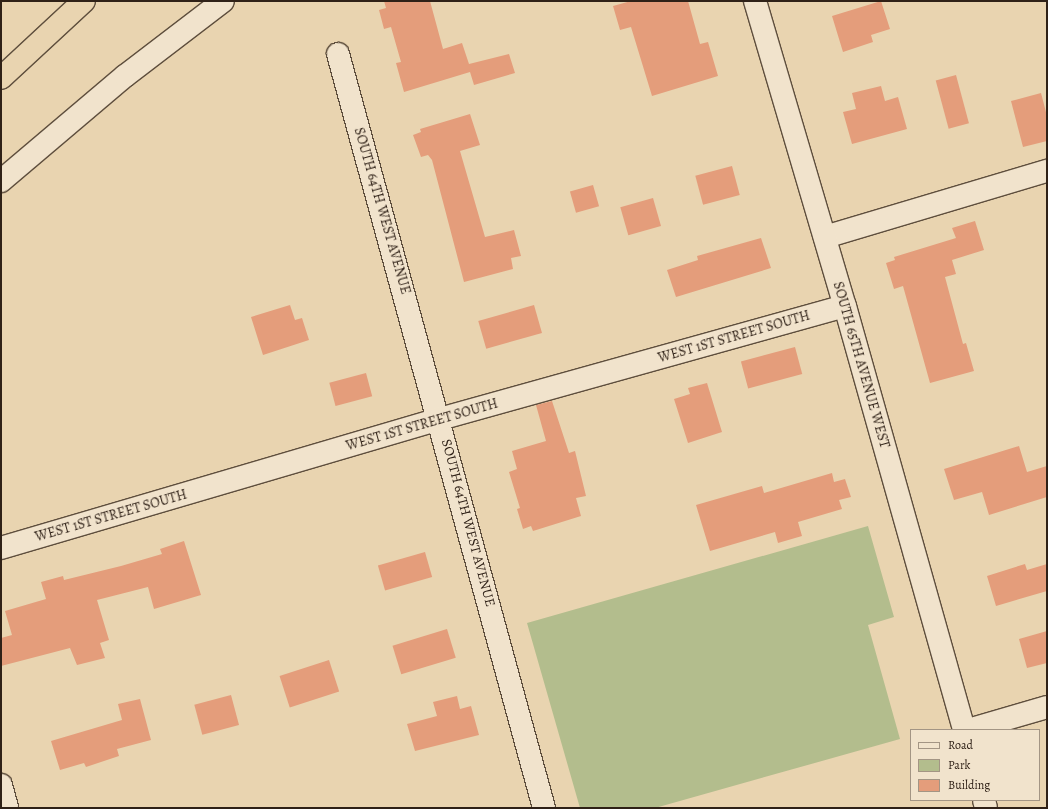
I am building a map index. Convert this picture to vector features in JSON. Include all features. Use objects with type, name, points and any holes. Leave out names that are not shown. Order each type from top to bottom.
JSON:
[{"type":"highway","points":[[1,78],[84,1]]},
{"type":"street","points":[[1,181],[125,76],[223,1]]},
{"type":"street","name":"SOUTH 65TH AVENUE WEST","points":[[755,1],[845,306],[964,729]]},
{"type":"street","name":"SOUTH 64TH WEST AVENUE","points":[[338,54],[440,419],[544,808]]},
{"type":"street","points":[[825,237],[1047,171]]},
{"type":"street","name":"WEST 1ST STREET SOUTH","points":[[1,548],[440,419],[845,306]]},
{"type":"street","points":[[971,729],[1047,707]]},
{"type":"street","points":[[1,785],[8,808]]},
{"type":"green space","points":[[868,526],[894,617],[868,625],[900,739],[655,808],[580,808],[527,623]]},
{"type":"building","points":[[384,1],[430,1],[443,49],[462,43],[469,64],[509,54],[515,73],[474,85],[470,72],[404,92],[396,63],[401,62],[391,27],[384,29],[379,10],[386,8]]},
{"type":"building","points":[[631,1],[688,1],[700,44],[708,42],[718,76],[652,96],[631,27],[620,30],[613,6]]},
{"type":"building","points":[[881,1],[890,29],[871,35],[873,42],[843,52],[832,16]]},
{"type":"building","points":[[956,75],[969,123],[949,129],[936,80]]},
{"type":"building","points":[[881,86],[885,101],[898,97],[907,129],[852,144],[843,112],[856,109],[852,93]]},
{"type":"building","points":[[1041,93],[1047,116],[1047,141],[1023,147],[1011,101]]},
{"type":"building","points":[[470,114],[480,145],[460,151],[485,237],[514,230],[521,256],[511,258],[513,269],[464,282],[432,160],[428,155],[421,157],[413,135],[421,132],[420,129]]},
{"type":"building","points":[[732,166],[740,195],[703,205],[695,176]]},
{"type":"building","points":[[593,185],[599,206],[576,213],[570,192]]},
{"type":"building","points":[[653,198],[661,226],[628,235],[620,207]]},
{"type":"building","points":[[975,221],[984,250],[952,260],[956,274],[945,277],[963,344],[966,343],[974,371],[930,383],[903,286],[894,289],[886,263],[895,260],[894,257],[956,238],[952,228]]},
{"type":"building","points":[[761,238],[771,268],[676,297],[667,270],[698,260],[697,256]]},
{"type":"building","points":[[290,305],[295,320],[302,318],[309,340],[263,355],[251,317]]},
{"type":"building","points":[[534,305],[542,333],[486,349],[478,321]]},
{"type":"building","points":[[795,347],[802,374],[748,389],[741,361]]},
{"type":"building","points":[[366,373],[372,396],[336,406],[329,383]]},
{"type":"building","points":[[707,383],[722,432],[688,443],[674,399],[690,394],[688,388]]},
{"type":"building","points":[[552,401],[569,453],[575,451],[586,496],[576,498],[581,516],[533,531],[531,526],[523,529],[517,509],[520,508],[509,472],[517,469],[512,451],[546,441],[536,405]]},
{"type":"building","points":[[1019,446],[1027,472],[1047,466],[1047,497],[989,515],[982,492],[954,500],[944,469]]},
{"type":"building","points":[[832,473],[834,482],[845,479],[851,497],[839,500],[842,509],[798,522],[802,536],[778,543],[775,532],[710,551],[696,505],[762,486],[764,493]]},
{"type":"building","points":[[184,541],[201,595],[154,609],[148,587],[97,600],[109,640],[100,643],[105,658],[77,665],[70,648],[1,666],[1,638],[12,635],[5,611],[46,599],[41,582],[63,576],[64,580],[121,566],[162,554],[160,549]]},
{"type":"building","points":[[425,552],[432,577],[385,590],[378,566]]},
{"type":"building","points":[[1025,564],[1027,570],[1047,564],[1047,591],[996,606],[987,576]]},
{"type":"building","points":[[447,629],[456,658],[401,674],[392,646]]},
{"type":"building","points":[[1047,631],[1047,663],[1027,668],[1019,639]]},
{"type":"building","points":[[329,660],[339,691],[290,707],[280,676]]},
{"type":"building","points":[[231,695],[239,725],[202,735],[194,705]]},
{"type":"building","points":[[457,696],[460,709],[471,706],[479,735],[415,751],[407,724],[437,716],[433,702]]},
{"type":"building","points":[[140,699],[151,740],[117,749],[119,756],[86,767],[84,763],[60,770],[51,741],[122,720],[118,704]]}]
